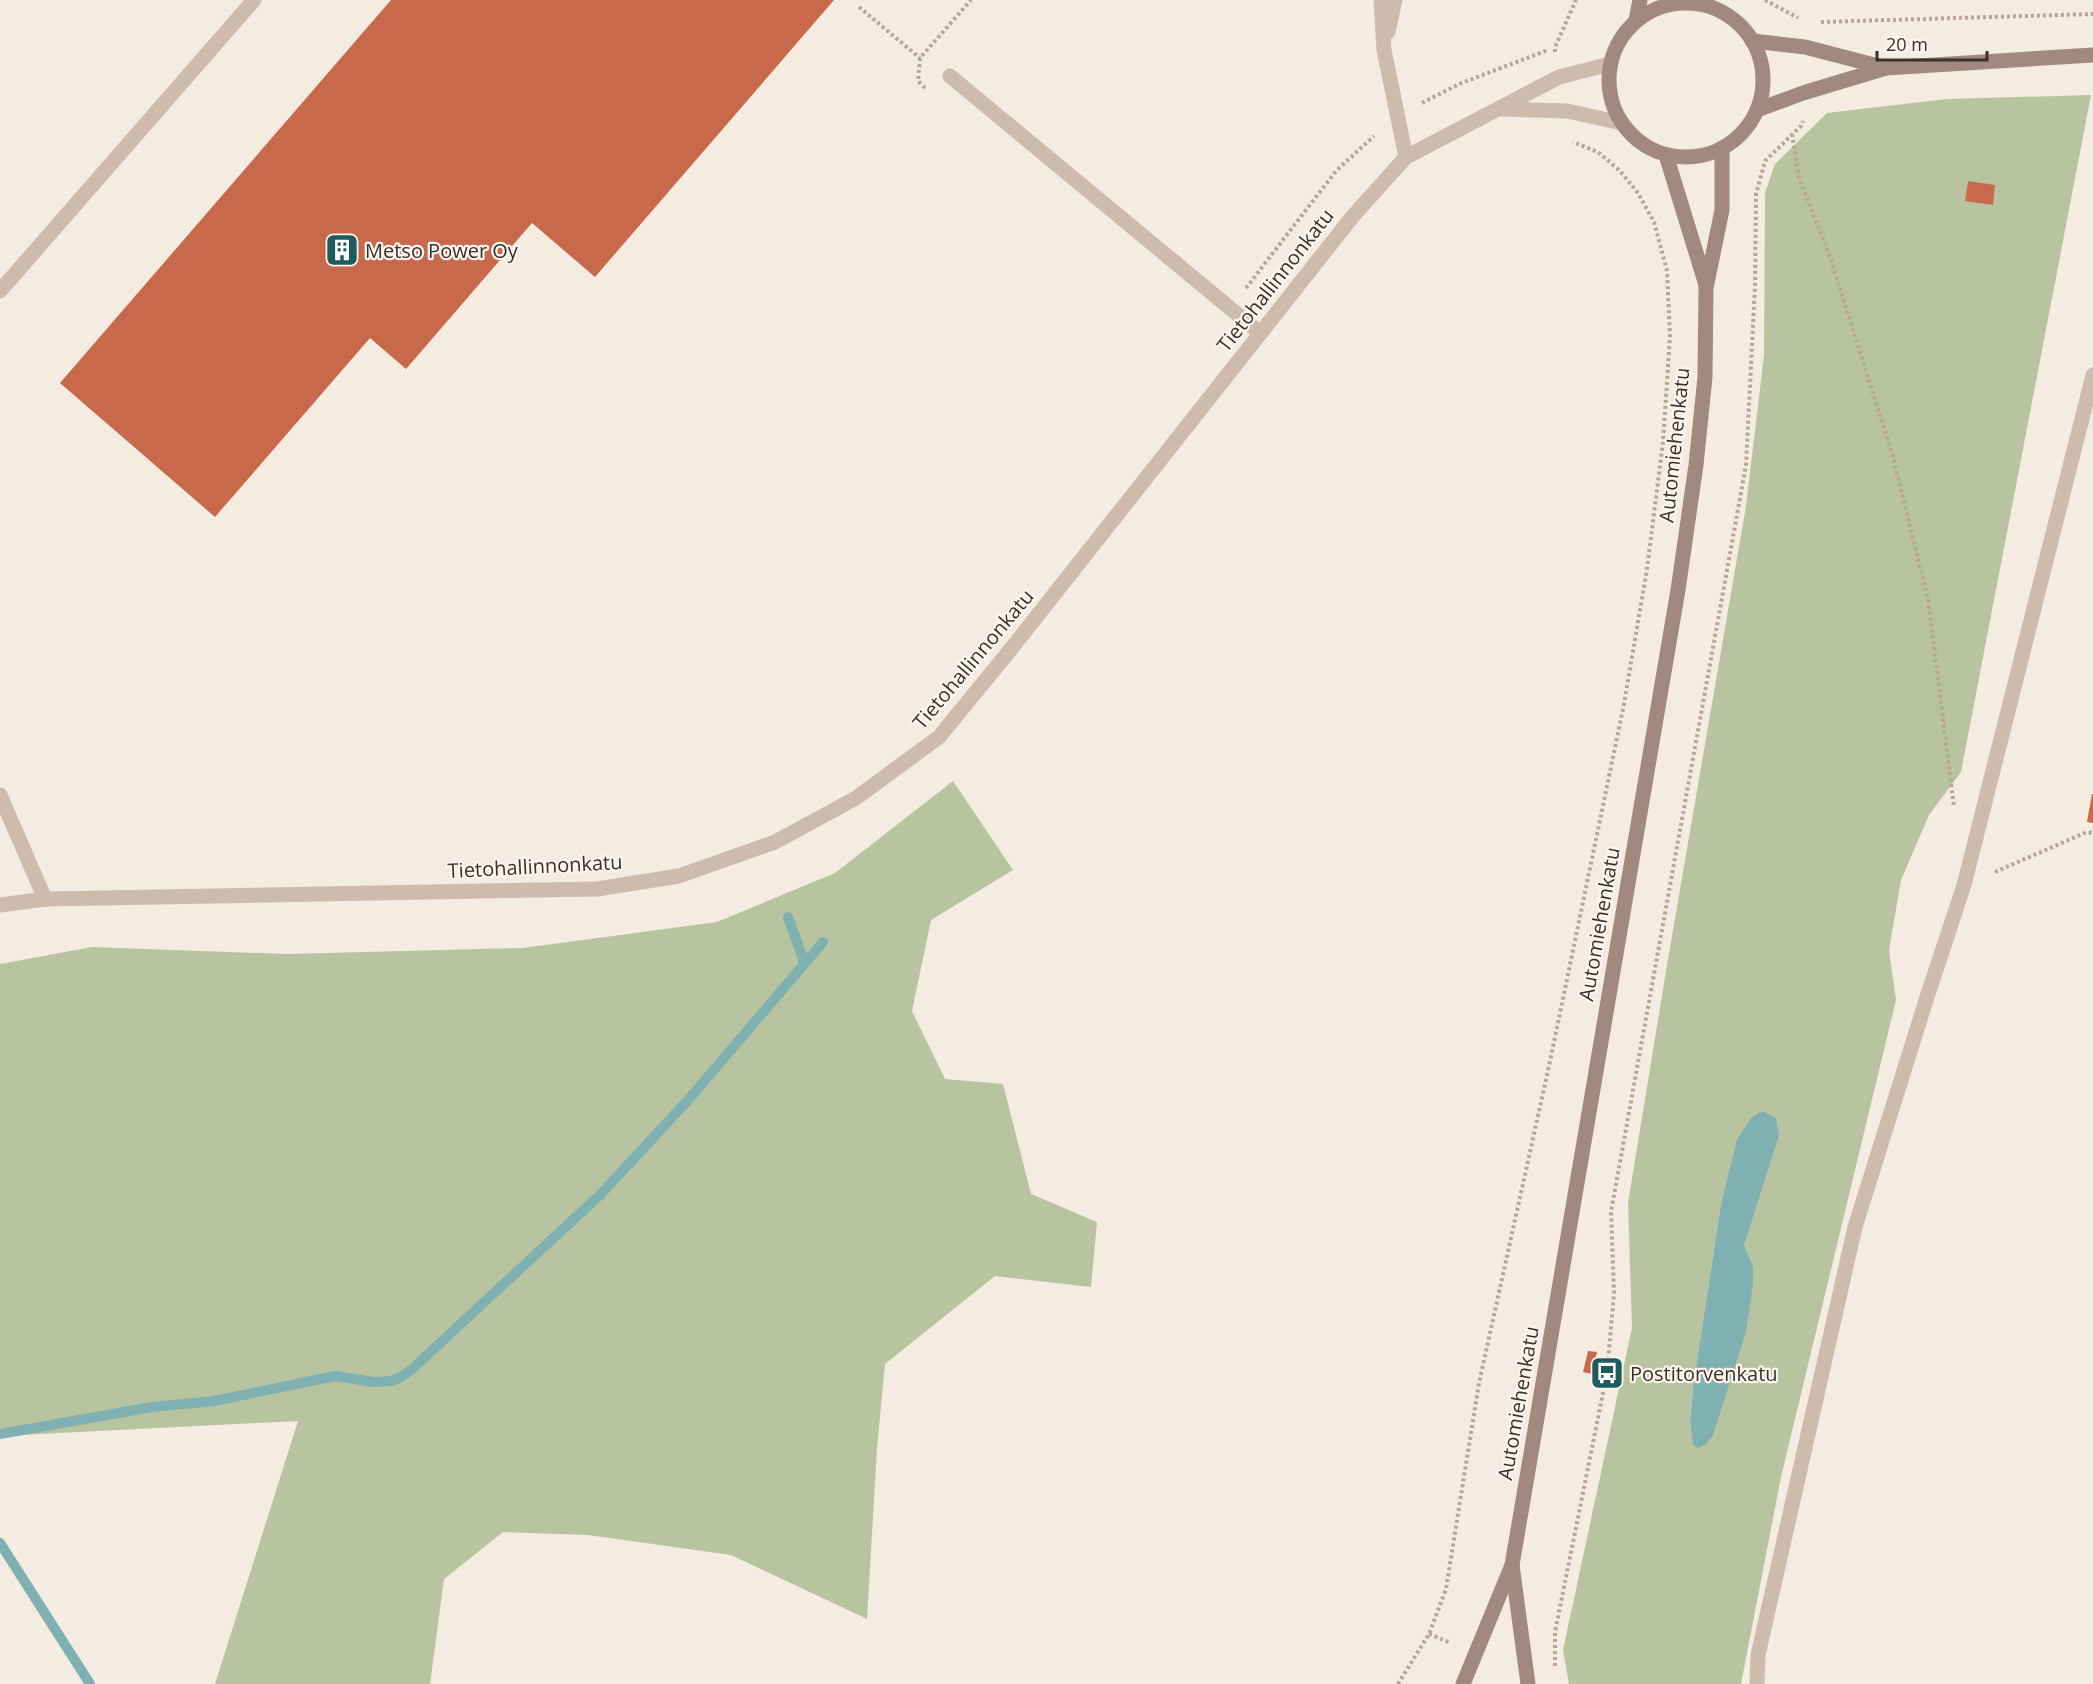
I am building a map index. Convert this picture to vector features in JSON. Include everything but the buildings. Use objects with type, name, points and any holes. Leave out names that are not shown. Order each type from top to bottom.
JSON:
[{"type":"main road","points":[[1636,20],[1640,0]]},
{"type":"main road","points":[[1703,2],[1723,12],[1740,25],[1752,41],[1761,63],[1762,87],[1757,110],[1737,138],[1722,148],[1704,155],[1685,157],[1666,155],[1649,148],[1634,137],[1622,123],[1612,105],[1609,84],[1610,64],[1620,40],[1636,20],[1657,8],[1680,3],[1703,2]]},
{"type":"main road","points":[[1752,41],[1805,47],[1886,68]]},
{"type":"main road","points":[[1757,110],[1803,93],[1886,68],[2093,55]]},
{"type":"main road","name":"Automiehenkatu","points":[[1463,1684],[1512,1565],[1678,590],[1696,465],[1705,376],[1707,288],[1722,210],[1722,148]]},
{"type":"main road","name":"Automiehenkatu","points":[[1666,155],[1707,288]]},
{"type":"main road","name":"Automiehenkatu","points":[[1512,1565],[1528,1684]]},
{"type":"street","points":[[0,291],[254,0]]},
{"type":"street","points":[[1381,0],[1384,50],[1406,157]]},
{"type":"street","points":[[1384,50],[1395,0]]},
{"type":"street","name":"Tietohallinnonkatu","points":[[0,905],[45,899],[597,889],[679,876],[775,842],[855,798],[939,737],[1353,216],[1406,157],[1502,109],[1559,77],[1610,64]]},
{"type":"street","points":[[950,76],[1260,333]]},
{"type":"street","name":"Tietohallinnonkatu","points":[[1502,109],[1567,111],[1622,123]]},
{"type":"street","points":[[1757,1684],[1758,1655],[1855,1227],[1964,885],[2091,394],[2093,375]]},
{"type":"street","points":[[0,795],[45,899]]},
{"type":"path","points":[[927,89],[918,81],[920,58],[971,0]]},
{"type":"path","points":[[1559,77],[1555,47],[1576,0]]},
{"type":"path","points":[[1765,0],[1808,22],[2093,14]]},
{"type":"path","points":[[859,7],[920,58]]},
{"type":"path","points":[[1805,47],[1808,22]]},
{"type":"path","points":[[1230,308],[1336,171],[1396,116],[1459,84],[1555,47]]},
{"type":"path","points":[[1555,1670],[1555,1632],[1607,1373],[1614,1293],[1611,1212],[1746,465],[1755,285],[1756,194],[1765,161],[1801,126],[1805,115],[1803,93]]},
{"type":"path","points":[[1398,1684],[1429,1634],[1446,1589],[1479,1383],[1549,1066],[1624,704],[1647,569],[1663,442],[1670,336],[1667,271],[1654,222],[1638,193],[1619,170],[1598,152],[1569,140],[1567,111]]},
{"type":"path","points":[[1792,134],[1799,178],[1828,251],[1892,453],[1925,587],[1956,816]]},
{"type":"path","points":[[1964,885],[2087,832],[2093,833]]},
{"type":"green space","points":[[2091,95],[1961,772],[1929,815],[1901,880],[1889,950],[1896,1000],[1781,1477],[1741,1684],[1569,1684],[1563,1650],[1632,1328],[1628,1203],[1746,506],[1764,355],[1765,193],[1775,164],[1827,113],[1947,99]],"holes":[[[1738,1140],[1746,1235],[1744,1245],[1753,1266],[1753,1284],[1693,1445],[1690,1423],[1693,1387],[1721,1204]]]},
{"type":"green space","points":[[953,781],[1013,870],[931,920],[912,1011],[945,1079],[1003,1084],[1031,1194],[1097,1222],[1091,1287],[995,1276],[885,1364],[877,1448],[867,1619],[731,1555],[588,1535],[503,1532],[444,1579],[430,1684],[215,1684],[298,1421],[0,1436],[0,964],[92,947],[287,954],[523,948],[717,922],[835,873]]},
{"type":"water","points":[[1762,1111],[1776,1118],[1779,1135],[1744,1245],[1753,1266],[1753,1284],[1746,1332],[1713,1435],[1706,1444],[1698,1448],[1693,1445],[1690,1423],[1693,1387],[1721,1204],[1737,1140],[1751,1118]]},
{"type":"waterway","points":[[788,917],[803,959],[803,966]]},
{"type":"waterway","points":[[0,1434],[152,1407],[214,1401],[335,1376],[374,1382],[391,1381],[401,1377],[601,1194],[689,1099],[823,942]]},
{"type":"waterway","points":[[0,1543],[90,1684]]},
{"type":"place","name":"Metso Power Oy","points":[[342,250]]},
{"type":"place","name":"Postitorvenkatu","points":[[1607,1373]]}]
